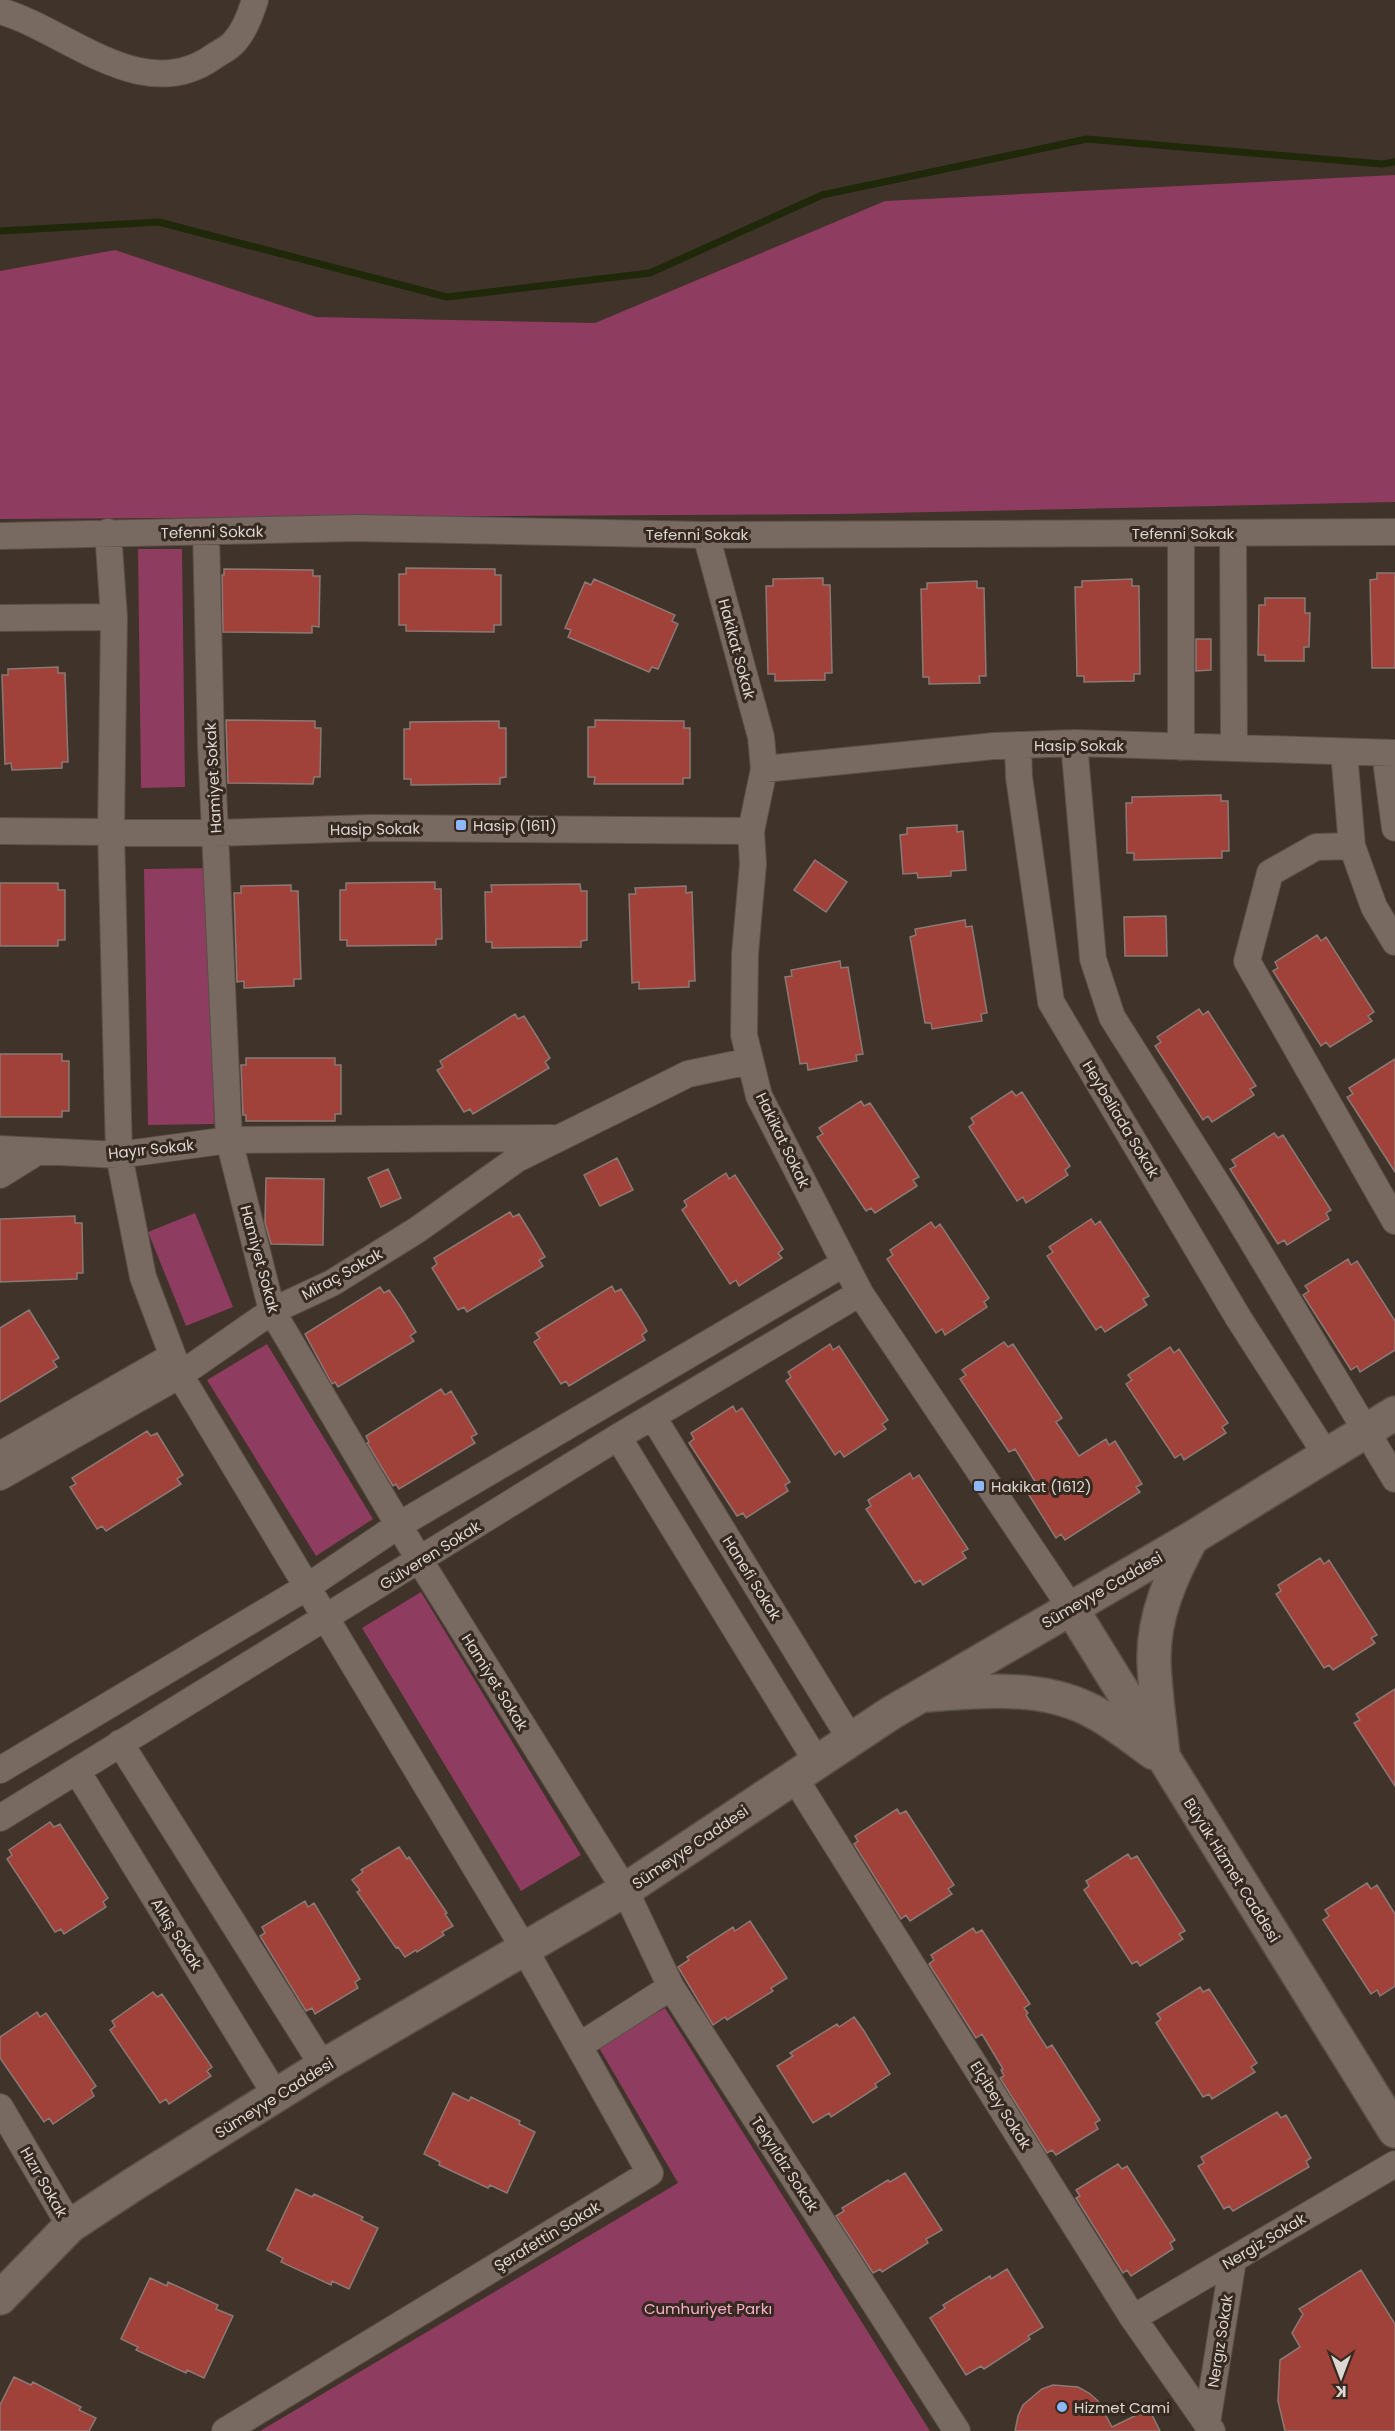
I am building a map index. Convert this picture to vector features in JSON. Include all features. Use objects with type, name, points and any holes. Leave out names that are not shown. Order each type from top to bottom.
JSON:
[{"type":"street","points":[[0,10],[53,33],[104,60],[139,72],[175,74],[206,62],[235,42],[251,13],[255,0]]},
{"type":"street","name":"Tefenni Sokak","points":[[0,536],[356,528],[706,535],[1395,532]]},
{"type":"street","name":"Şerafettin Sokak","points":[[108,532],[114,617],[111,831],[118,1155],[143,1277],[175,1366],[525,1950],[650,2173],[225,2431]]},
{"type":"street","name":"Hamiyet Sokak","points":[[206,532],[211,745],[229,1140],[272,1311],[420,1561],[625,1890]]},
{"type":"street","points":[[1180,533],[1181,747]]},
{"type":"street","points":[[1233,533],[1234,747]]},
{"type":"street","name":"Hakikat Sokak","points":[[706,535],[761,737],[764,768],[751,831],[753,864],[745,954],[744,1035],[759,1096],[860,1293],[1071,1608]]},
{"type":"street","points":[[0,618],[114,617]]},
{"type":"street","points":[[1074,743],[1093,959],[1113,1017],[1368,1431],[1395,1479]]},
{"type":"street","name":"Hasip Sokak","points":[[764,768],[1018,745],[1074,743],[1390,753]]},
{"type":"street","name":"Heybeliada Sokak","points":[[1018,745],[1019,777],[1051,1002],[1239,1319],[1327,1456]]},
{"type":"street","points":[[1344,752],[1352,846],[1374,907],[1395,942]]},
{"type":"street","points":[[1390,753],[1395,828]]},
{"type":"street","name":"Hasip Sokak","points":[[0,831],[215,833],[370,828],[751,831]]},
{"type":"street","points":[[1352,846],[1316,848],[1270,873],[1247,961],[1395,1221]]},
{"type":"street","name":"Miraç Sokak","points":[[0,1477],[175,1366],[272,1311],[332,1283],[417,1230],[517,1159],[688,1074],[750,1061]]},
{"type":"street","name":"Miraç Sokak","points":[[229,1140],[556,1138]]},
{"type":"street","name":"Hayır Sokak","points":[[0,1149],[118,1155],[229,1140]]},
{"type":"street","points":[[0,1175],[37,1152]]},
{"type":"street","points":[[0,1770],[307,1587],[399,1525],[845,1263]]},
{"type":"street","name":"Gülveren Sokak","points":[[0,1818],[618,1437],[860,1293]]},
{"type":"street","points":[[0,1455],[175,1366]]},
{"type":"street","name":"Sümeyye Caddesi","points":[[0,2298],[70,2226],[134,2184],[277,2097],[323,2066],[625,1890],[805,1769],[922,1696],[1192,1538],[1395,1413]]},
{"type":"street","name":"Hanefi Sokak","points":[[653,1417],[851,1740]]},
{"type":"street","name":"Elçibey Sokak","points":[[618,1437],[805,1769],[1133,2318],[1210,2427]]},
{"type":"street","points":[[1163,1759],[1154,1659],[1160,1613],[1171,1576],[1192,1538]]},
{"type":"street","name":"Büyük Hizmet Caddesi","points":[[1071,1608],[1395,2131]]},
{"type":"street","points":[[922,1696],[972,1692],[1035,1692],[1089,1709],[1163,1759]]},
{"type":"street","name":"Alkış Sokak","points":[[70,1728],[87,1765],[277,2097]]},
{"type":"street","points":[[120,1743],[323,2066]]},
{"type":"street","name":"Tekyıldız Sokak","points":[[625,1890],[671,1987],[957,2431]]},
{"type":"street","points":[[579,2046],[671,1987]]},
{"type":"street","name":"Hızır Sokak","points":[[0,2107],[70,2226]]},
{"type":"street","name":"Nergiz Sokak","points":[[1133,2318],[1395,2164]]},
{"type":"street","name":"Nergız Sokak","points":[[1210,2427],[1233,2260]]},
{"type":"green space","points":[[1395,175],[1395,502],[840,514],[0,519],[0,271],[115,250],[316,317],[595,323],[885,201]]},
{"type":"green space","points":[[138,549],[182,549],[185,787],[141,788]]},
{"type":"green space","points":[[209,868],[214,1124],[148,1125],[144,869]]},
{"type":"green space","points":[[195,1213],[233,1307],[186,1326],[148,1232]]},
{"type":"green space","points":[[267,1344],[373,1519],[316,1556],[207,1380]]},
{"type":"green space","points":[[421,1592],[581,1855],[521,1891],[362,1628]]},
{"type":"green space","name":"Cumhuriyet Parkı","points":[[665,2008],[930,2431],[260,2431],[678,2183],[598,2046]]},
{"type":"building","points":[[406,568],[495,569],[495,575],[501,575],[501,625],[494,625],[494,632],[406,631],[406,625],[399,625],[399,574],[406,574]]},
{"type":"building","points":[[224,569],[313,570],[313,576],[320,576],[319,627],[312,626],[312,633],[223,632],[222,575],[224,575]]},
{"type":"building","points":[[1377,573],[1395,573],[1395,668],[1372,668],[1370,580],[1377,579]]},
{"type":"building","points":[[823,578],[823,585],[830,585],[832,673],[825,673],[825,680],[775,681],[775,674],[768,674],[766,586],[773,586],[773,579]]},
{"type":"building","points":[[594,579],[675,615],[672,621],[678,624],[658,669],[652,667],[649,672],[568,637],[571,630],[565,628],[585,582],[591,585]]},
{"type":"building","points":[[1132,579],[1132,586],[1139,586],[1140,674],[1134,674],[1134,681],[1084,682],[1084,676],[1077,676],[1075,587],[1082,587],[1082,581]]},
{"type":"building","points":[[977,581],[977,588],[984,588],[986,676],[979,676],[980,683],[929,684],[929,677],[923,677],[921,589],[927,589],[927,583]]},
{"type":"building","points":[[1265,598],[1305,598],[1305,613],[1310,613],[1309,647],[1304,647],[1304,661],[1265,661],[1265,655],[1258,655],[1259,605],[1265,605]]},
{"type":"building","points":[[1196,639],[1211,639],[1211,670],[1196,671]]},
{"type":"building","points":[[58,667],[58,673],[65,673],[68,762],[62,762],[62,768],[12,770],[11,763],[5,764],[2,675],[8,675],[8,669]]},
{"type":"building","points":[[226,720],[315,721],[315,728],[321,728],[320,777],[314,777],[313,784],[228,783]]},
{"type":"building","points":[[595,720],[684,721],[684,728],[690,728],[690,778],[683,778],[683,784],[594,784],[595,777],[588,777],[588,727],[595,727]]},
{"type":"building","points":[[499,721],[499,728],[506,728],[506,777],[500,778],[500,784],[411,785],[411,779],[404,779],[404,729],[410,729],[410,722]]},
{"type":"building","points":[[1221,795],[1221,801],[1228,801],[1229,851],[1222,851],[1222,858],[1134,860],[1134,853],[1127,853],[1126,803],[1132,803],[1132,797]]},
{"type":"building","points":[[957,825],[957,832],[963,831],[966,870],[951,871],[951,876],[918,878],[917,873],[903,874],[900,835],[907,834],[907,828]]},
{"type":"building","points":[[815,860],[847,882],[826,912],[794,890]]},
{"type":"building","points":[[435,882],[435,889],[441,889],[442,939],[436,939],[436,945],[347,946],[347,940],[340,940],[340,890],[346,890],[346,883]]},
{"type":"building","points":[[0,883],[58,883],[58,890],[65,890],[65,940],[58,940],[58,946],[0,946]]},
{"type":"building","points":[[580,884],[581,891],[587,891],[587,940],[581,941],[581,947],[492,948],[492,942],[486,942],[485,892],[492,892],[491,885]]},
{"type":"building","points":[[291,885],[291,891],[298,891],[301,979],[294,979],[294,986],[244,988],[244,981],[237,982],[234,893],[241,893],[241,886]]},
{"type":"building","points":[[686,886],[686,893],[692,892],[695,981],[689,981],[689,987],[639,989],[639,982],[632,983],[629,894],[636,894],[635,888]]},
{"type":"building","points":[[1166,916],[1167,956],[1125,956],[1124,917]]},
{"type":"building","points":[[965,920],[966,927],[972,926],[987,1013],[981,1014],[982,1021],[932,1029],[931,1023],[925,1023],[910,937],[916,935],[915,929]]},
{"type":"building","points":[[1317,935],[1321,941],[1326,937],[1374,1012],[1368,1016],[1372,1021],[1330,1047],[1326,1042],[1321,1046],[1273,971],[1278,968],[1275,962]]},
{"type":"building","points":[[840,961],[841,968],[848,967],[863,1054],[856,1055],[857,1061],[808,1070],[807,1063],[800,1064],[785,977],[792,976],[791,970]]},
{"type":"building","points":[[1199,1009],[1203,1015],[1208,1011],[1256,1086],[1250,1089],[1254,1095],[1212,1122],[1208,1116],[1203,1120],[1155,1046],[1161,1042],[1157,1037]]},
{"type":"building","points":[[515,1014],[518,1019],[524,1016],[536,1035],[550,1058],[545,1062],[549,1068],[473,1114],[470,1109],[464,1112],[437,1070],[443,1067],[440,1061]]},
{"type":"building","points":[[0,1054],[62,1054],[62,1061],[69,1061],[69,1111],[62,1111],[62,1117],[0,1117]]},
{"type":"building","points":[[246,1058],[335,1058],[335,1065],[341,1065],[341,1114],[335,1114],[335,1121],[246,1121],[246,1115],[243,1115],[241,1065],[246,1065]]},
{"type":"building","points":[[1395,1059],[1395,1172],[1347,1097],[1353,1094],[1349,1088]]},
{"type":"building","points":[[1012,1091],[1016,1096],[1022,1092],[1070,1166],[1065,1170],[1068,1175],[1026,1203],[1023,1197],[1017,1201],[969,1127],[974,1123],[971,1118]]},
{"type":"building","points":[[861,1101],[864,1106],[870,1103],[919,1177],[913,1180],[917,1186],[875,1213],[871,1208],[866,1211],[817,1137],[823,1134],[819,1128]]},
{"type":"building","points":[[1274,1133],[1278,1138],[1283,1135],[1331,1210],[1326,1213],[1329,1219],[1287,1245],[1284,1240],[1278,1244],[1230,1169],[1236,1166],[1232,1160]]},
{"type":"building","points":[[617,1158],[633,1190],[600,1206],[584,1175]]},
{"type":"building","points":[[388,1169],[401,1198],[381,1207],[368,1178]]},
{"type":"building","points":[[726,1173],[729,1179],[735,1175],[783,1249],[778,1253],[782,1258],[739,1286],[736,1280],[730,1284],[682,1210],[687,1206],[684,1201]]},
{"type":"building","points":[[266,1178],[324,1179],[323,1245],[271,1244],[265,1223]]},
{"type":"building","points":[[510,1212],[513,1217],[519,1214],[535,1240],[545,1257],[539,1260],[543,1266],[467,1312],[464,1307],[458,1310],[432,1268],[437,1264],[434,1258]]},
{"type":"building","points":[[75,1216],[75,1223],[82,1223],[83,1273],[77,1273],[77,1279],[0,1282],[0,1219]]},
{"type":"building","points":[[1091,1219],[1095,1225],[1100,1221],[1149,1296],[1143,1299],[1147,1305],[1105,1332],[1101,1326],[1096,1330],[1047,1256],[1053,1252],[1049,1247]]},
{"type":"building","points":[[931,1222],[935,1228],[940,1224],[989,1298],[984,1302],[987,1307],[945,1335],[942,1329],[936,1333],[887,1259],[893,1255],[890,1250]]},
{"type":"building","points":[[1348,1259],[1351,1265],[1357,1261],[1395,1321],[1395,1350],[1360,1372],[1357,1366],[1351,1370],[1303,1295],[1309,1291],[1305,1286]]},
{"type":"building","points":[[612,1286],[615,1292],[621,1289],[639,1317],[647,1331],[642,1335],[645,1340],[569,1386],[566,1381],[561,1384],[534,1342],[540,1338],[536,1333]]},
{"type":"building","points":[[380,1287],[384,1293],[389,1290],[400,1306],[416,1332],[410,1336],[414,1341],[338,1387],[335,1382],[332,1384],[305,1334]]},
{"type":"building","points":[[29,1310],[59,1358],[53,1361],[57,1367],[0,1402],[0,1328]]},
{"type":"building","points":[[1004,1342],[1008,1347],[1013,1344],[1062,1418],[1056,1422],[1079,1456],[1106,1439],[1109,1445],[1115,1441],[1142,1484],[1136,1487],[1140,1492],[1065,1540],[1061,1534],[1056,1538],[1029,1495],[1034,1492],[1031,1486],[1036,1483],[1015,1449],[1009,1452],[960,1379],[966,1375],[962,1370]]},
{"type":"building","points":[[830,1344],[833,1350],[839,1346],[888,1420],[882,1424],[886,1429],[844,1457],[840,1451],[835,1455],[786,1381],[791,1377],[788,1372]]},
{"type":"building","points":[[1170,1347],[1174,1353],[1179,1349],[1228,1423],[1222,1427],[1226,1433],[1184,1460],[1181,1454],[1175,1458],[1126,1384],[1132,1380],[1128,1375]]},
{"type":"building","points":[[441,1389],[445,1395],[451,1391],[477,1434],[471,1437],[475,1443],[399,1489],[396,1484],[393,1486],[367,1443],[369,1442],[366,1436]]},
{"type":"building","points":[[733,1406],[736,1412],[742,1408],[790,1482],[785,1485],[788,1491],[746,1518],[743,1513],[737,1516],[689,1443],[694,1439],[691,1433]]},
{"type":"building","points":[[147,1431],[151,1436],[157,1433],[183,1475],[177,1479],[181,1484],[106,1531],[102,1526],[97,1529],[70,1487],[76,1484],[72,1478]]},
{"type":"building","points":[[910,1473],[913,1479],[919,1475],[968,1549],[962,1552],[966,1558],[923,1585],[920,1580],[915,1583],[866,1509],[871,1506],[868,1500]]},
{"type":"building","points":[[1320,1558],[1324,1564],[1329,1560],[1377,1635],[1371,1638],[1375,1643],[1333,1670],[1329,1665],[1324,1668],[1276,1594],[1281,1591],[1278,1585]]},
{"type":"building","points":[[1395,1689],[1395,1786],[1354,1723],[1360,1720],[1356,1714]]},
{"type":"building","points":[[897,1809],[900,1814],[906,1811],[954,1885],[948,1889],[952,1894],[910,1921],[906,1915],[901,1919],[854,1844],[858,1841],[855,1836]]},
{"type":"building","points":[[50,1822],[54,1827],[60,1824],[108,1898],[103,1902],[106,1907],[64,1934],[61,1929],[55,1932],[7,1859],[12,1855],[9,1850]]},
{"type":"building","points":[[399,1847],[407,1859],[409,1857],[447,1913],[445,1914],[453,1926],[442,1932],[444,1935],[405,1957],[398,1947],[396,1948],[357,1892],[360,1890],[352,1880],[363,1872],[361,1870]]},
{"type":"building","points":[[1128,1854],[1131,1859],[1137,1856],[1185,1931],[1179,1934],[1183,1939],[1140,1966],[1137,1961],[1132,1964],[1084,1890],[1089,1886],[1086,1881]]},
{"type":"building","points":[[1367,1883],[1371,1889],[1377,1885],[1395,1914],[1395,1986],[1380,1996],[1377,1990],[1371,1994],[1323,1920],[1329,1916],[1325,1910]]},
{"type":"building","points":[[305,1901],[308,1907],[314,1903],[360,1979],[355,1982],[358,1988],[315,2014],[312,2008],[306,2011],[260,1936],[265,1933],[262,1927]]},
{"type":"building","points":[[750,1921],[787,1978],[771,1988],[773,1991],[727,2020],[725,2017],[713,2025],[678,1967],[689,1960],[687,1957],[733,1927],[735,1931]]},
{"type":"building","points":[[973,1928],[976,1933],[982,1930],[1030,2004],[1024,2008],[1028,2013],[1026,2015],[1047,2048],[1052,2045],[1100,2120],[1095,2123],[1098,2129],[1056,2155],[1052,2150],[1047,2153],[1000,2078],[1004,2076],[1001,2070],[1003,2069],[982,2034],[976,2038],[929,1964],[934,1960],[931,1955]]},
{"type":"building","points":[[1200,1987],[1203,1992],[1209,1989],[1257,2063],[1251,2067],[1255,2072],[1212,2099],[1209,2094],[1203,2097],[1156,2023],[1161,2019],[1157,2014]]},
{"type":"building","points":[[153,1992],[157,1997],[162,1994],[212,2067],[207,2071],[211,2076],[169,2104],[166,2099],[160,2103],[110,2030],[115,2026],[112,2021]]},
{"type":"building","points":[[37,2012],[40,2017],[46,2013],[96,2086],[91,2090],[94,2096],[53,2124],[49,2118],[44,2122],[0,2058],[0,2037]]},
{"type":"building","points":[[854,2017],[890,2074],[875,2084],[877,2087],[831,2117],[829,2113],[813,2123],[777,2066],[793,2056],[790,2053],[837,2024],[839,2027]]},
{"type":"building","points":[[453,2093],[469,2101],[471,2097],[520,2121],[519,2124],[535,2132],[507,2193],[490,2185],[488,2188],[439,2165],[440,2162],[424,2154]]},
{"type":"building","points":[[1277,2112],[1281,2118],[1286,2115],[1311,2158],[1306,2161],[1309,2167],[1233,2211],[1229,2206],[1224,2209],[1198,2166],[1204,2163],[1201,2157]]},
{"type":"building","points":[[1118,2164],[1122,2169],[1127,2166],[1175,2240],[1170,2243],[1173,2249],[1131,2276],[1127,2270],[1123,2273],[1076,2198],[1080,2196],[1076,2190]]},
{"type":"building","points":[[905,2173],[942,2230],[926,2239],[928,2243],[882,2272],[880,2269],[873,2273],[836,2216],[844,2211],[842,2208],[888,2180],[890,2182]]},
{"type":"building","points":[[296,2189],[312,2197],[314,2194],[363,2217],[361,2220],[378,2228],[349,2289],[332,2281],[331,2285],[281,2262],[283,2258],[267,2250]]},
{"type":"building","points":[[1007,2269],[1043,2327],[1028,2336],[1030,2339],[984,2369],[981,2366],[966,2375],[930,2318],[945,2308],[943,2305],[990,2276],[991,2279]]},
{"type":"building","points":[[1361,2270],[1395,2324],[1395,2431],[1285,2431],[1278,2401],[1280,2360],[1300,2347],[1292,2333],[1303,2314],[1299,2309]]},
{"type":"building","points":[[150,2278],[167,2286],[168,2282],[218,2305],[216,2309],[233,2316],[204,2378],[187,2370],[186,2373],[136,2350],[138,2347],[121,2339]]},
{"type":"building","points":[[14,2377],[31,2385],[33,2382],[81,2407],[79,2410],[96,2418],[89,2431],[0,2431],[0,2405]]},
{"type":"building","name":"Hizmet Cami","points":[[1053,2385],[1078,2387],[1089,2393],[1098,2401],[1112,2427],[1149,2409],[1160,2431],[1015,2431],[1023,2405],[1042,2389]]},
{"type":"waterway","points":[[0,231],[159,222],[447,297],[650,273],[822,195],[1087,139],[1382,164],[1395,162]]},
{"type":"place","name":"Hasip (1611)","points":[[461,825]]},
{"type":"place","name":"Hakikat (1612)","points":[[979,1486]]},
{"type":"place","name":"Hizmet Cami","points":[[1062,2407]]}]
